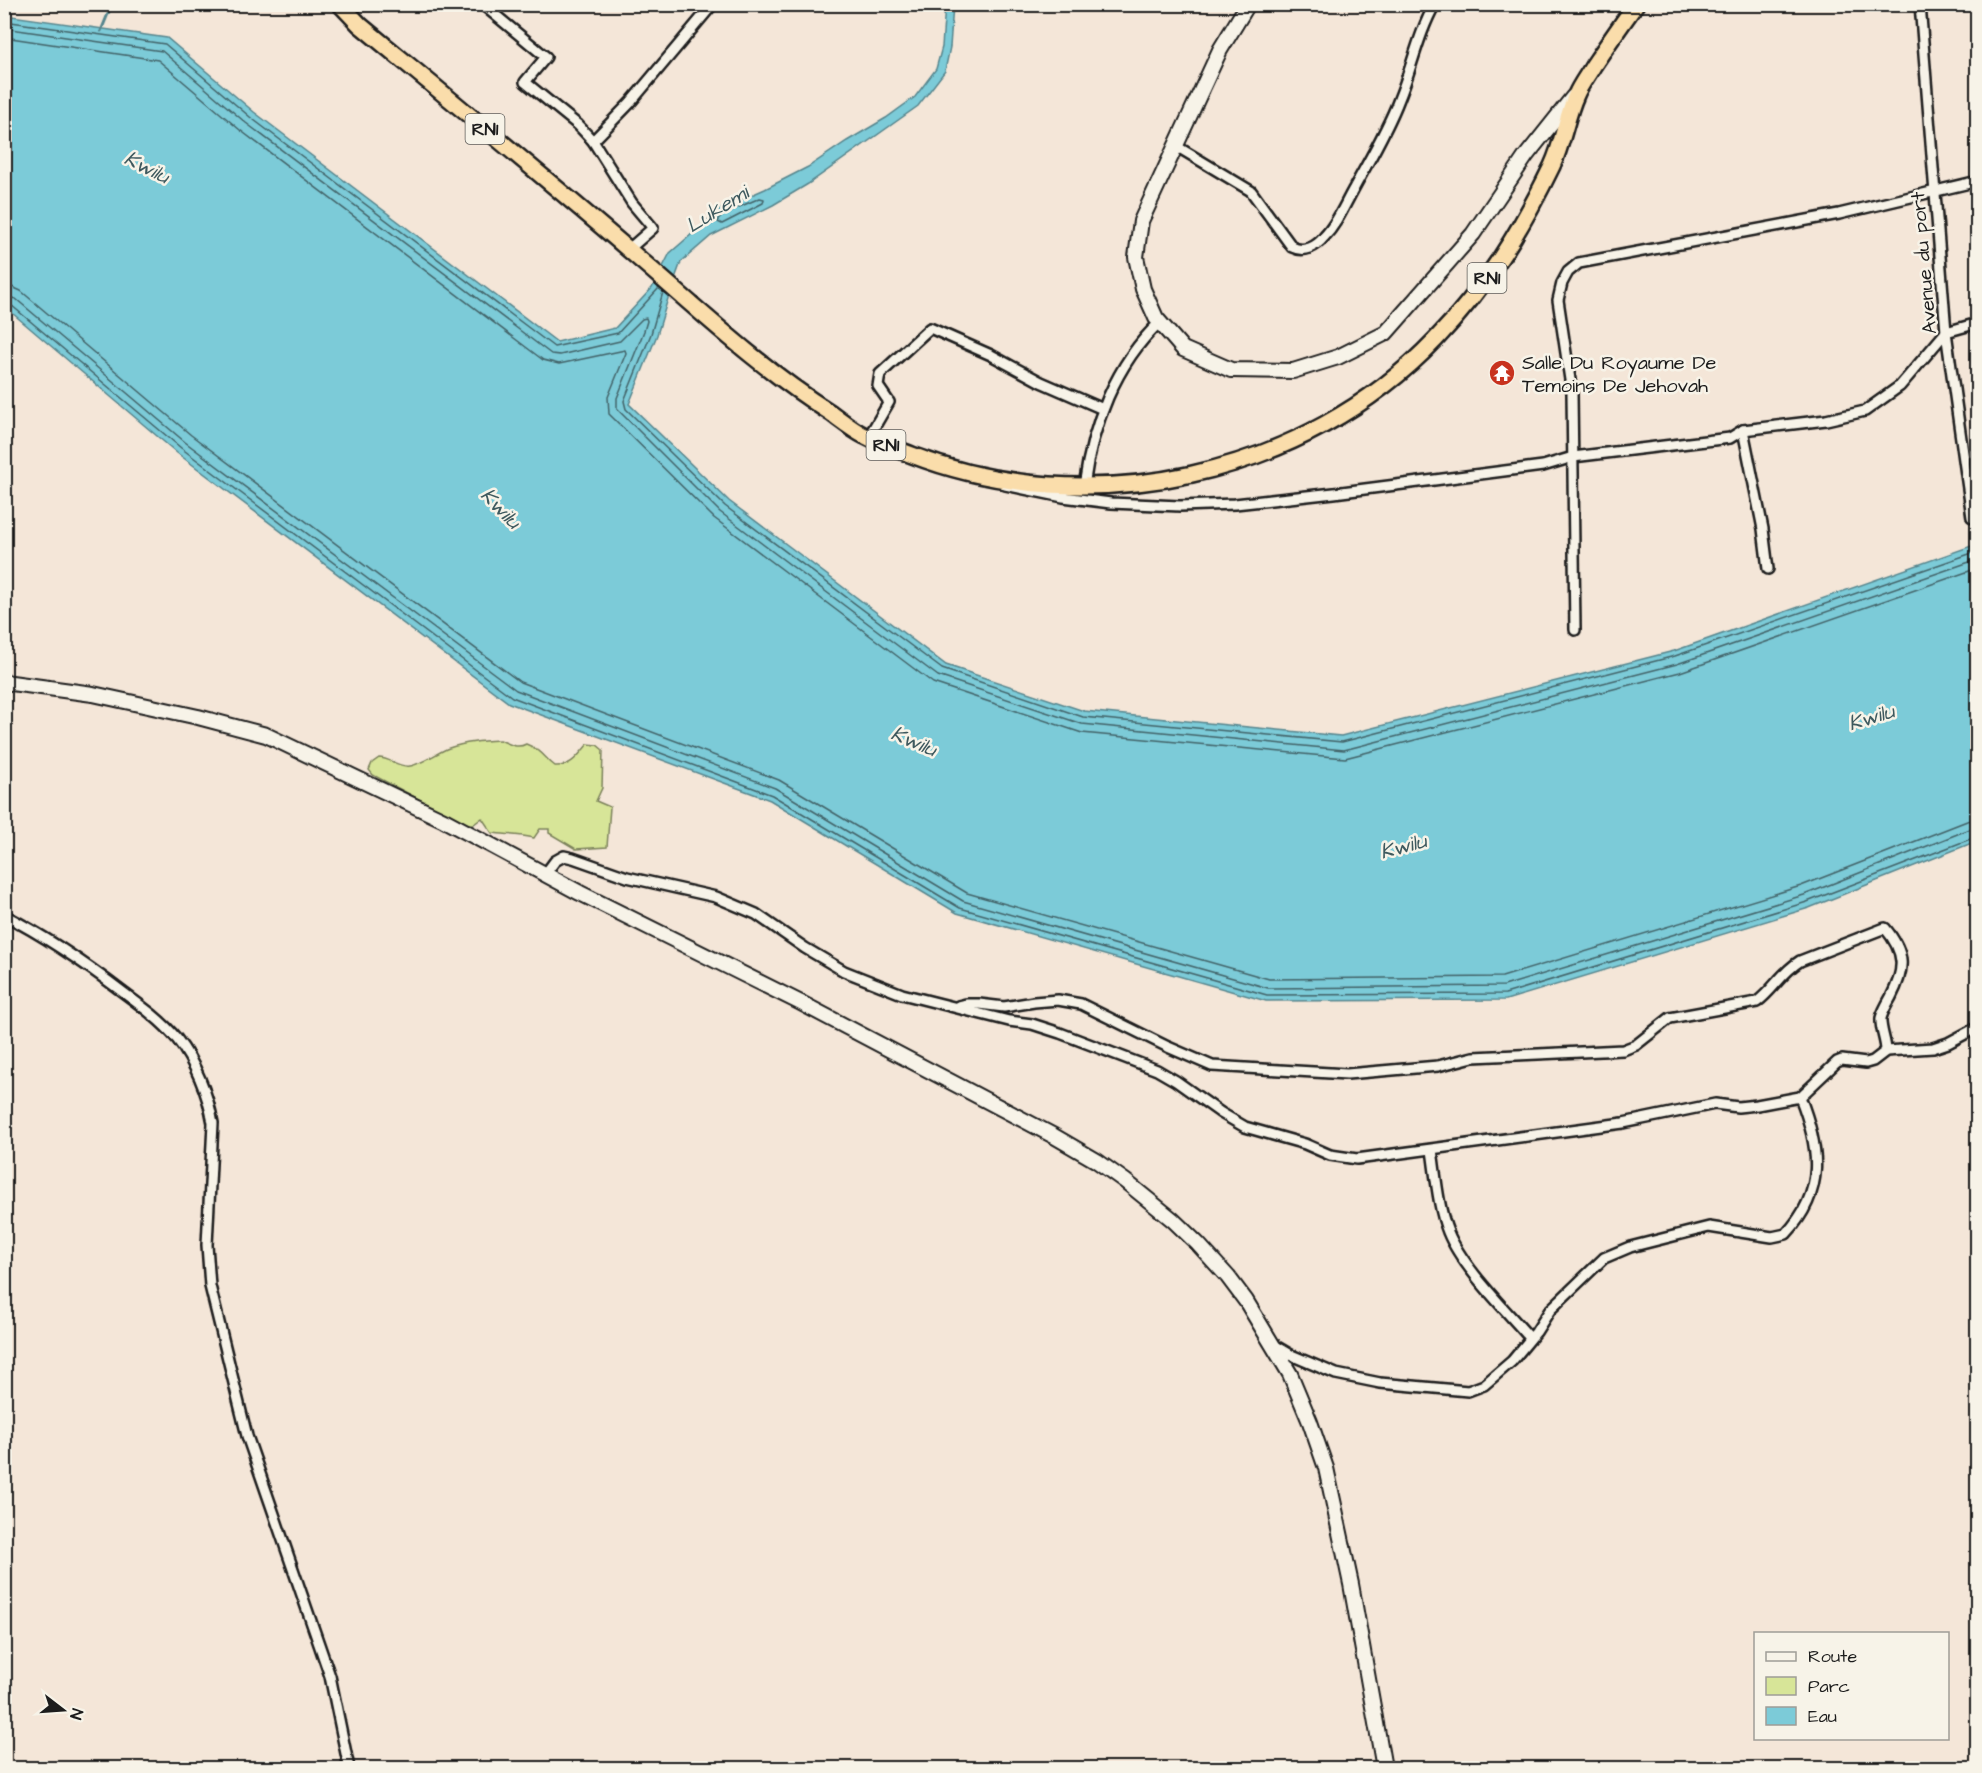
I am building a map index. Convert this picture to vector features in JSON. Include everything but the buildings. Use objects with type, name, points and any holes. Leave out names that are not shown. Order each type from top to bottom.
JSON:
[{"type":"highway","name":"RN1","points":[[340,4],[360,25],[720,329],[805,397],[868,438],[935,464],[968,473],[1073,487],[1149,482],[1239,462],[1273,450],[1323,425],[1366,398],[1403,370],[1456,317],[1497,266],[1555,160],[1577,93],[1612,36],[1636,4]]},
{"type":"main road","points":[[1248,4],[1220,50],[1141,221],[1136,257],[1143,289],[1160,322],[1183,349],[1231,370],[1293,371],[1338,357],[1386,333],[1473,234],[1526,156],[1577,93]]},
{"type":"main road","points":[[4,682],[93,694],[198,717],[266,735],[444,820],[580,893],[801,1003],[958,1085],[1097,1161],[1173,1220],[1198,1245],[1246,1301],[1290,1374],[1310,1422],[1326,1468],[1351,1584],[1384,1768]]},
{"type":"street","points":[[483,4],[546,57],[525,82],[578,125],[593,141],[632,203],[653,228],[630,251]]},
{"type":"street","points":[[593,141],[630,103],[713,4]]},
{"type":"street","points":[[1176,146],[1251,191],[1292,247],[1306,250],[1324,238],[1336,221],[1389,125],[1426,19],[1435,4]]},
{"type":"street","name":"Avenue du port","points":[[1920,4],[1946,332],[1972,517]]},
{"type":"street","points":[[1575,630],[1572,393],[1558,300],[1562,283],[1568,272],[1579,263],[1839,214],[1977,181]]},
{"type":"street","points":[[1084,486],[1088,455],[1103,408],[1135,348],[1160,322]]},
{"type":"street","points":[[968,473],[1012,487],[1063,497],[1111,503],[1180,506],[1235,504],[1544,466],[1573,457],[1730,438],[1743,429],[1826,420],[1865,411],[1900,386],[1946,332],[1977,323]]},
{"type":"street","points":[[868,438],[889,402],[878,386],[880,374],[930,328],[991,355],[1041,382],[1103,408]]},
{"type":"street","points":[[1743,429],[1763,529],[1768,569]]},
{"type":"street","points":[[546,873],[555,861],[564,856],[627,877],[716,897],[756,914],[805,948],[844,971],[902,994],[1009,1021],[1032,1024],[1131,1059],[1176,1081],[1245,1127],[1305,1144],[1330,1155],[1357,1160],[1623,1123],[1715,1104],[1738,1107],[1800,1097],[1836,1062],[1847,1060],[1866,1063],[1886,1051],[1933,1048],[1977,1028]]},
{"type":"street","points":[[4,915],[42,935],[95,970],[165,1026],[183,1049],[210,1103],[213,1123],[207,1245],[210,1286],[247,1436],[330,1676],[349,1768]]},
{"type":"street","points":[[956,1007],[966,1004],[1004,1007],[1058,1000],[1081,1004],[1212,1066],[1347,1074],[1438,1066],[1473,1057],[1623,1050],[1636,1045],[1671,1018],[1757,1002],[1769,994],[1787,969],[1800,961],[1886,928],[1896,945],[1902,965],[1901,977],[1882,1015],[1881,1023],[1886,1051]]},
{"type":"street","points":[[1273,1345],[1336,1374],[1380,1383],[1468,1391],[1484,1385],[1512,1360],[1536,1332],[1550,1310],[1604,1258],[1630,1247],[1709,1227],[1772,1237],[1786,1234],[1806,1207],[1815,1172],[1811,1127],[1800,1097]]},
{"type":"street","points":[[1432,1150],[1438,1193],[1448,1232],[1463,1259],[1530,1338]]},
{"type":"green space","points":[[500,740],[519,746],[526,744],[540,752],[555,766],[566,765],[588,744],[597,745],[603,750],[602,788],[596,801],[610,807],[607,847],[576,849],[549,833],[549,829],[540,829],[534,838],[492,833],[482,818],[474,824],[466,824],[373,775],[369,770],[372,763],[379,758],[402,766],[410,766],[455,746]]},
{"type":"water","name":"Kwilu","points":[[945,5],[953,5],[950,47],[945,71],[918,106],[808,184],[773,205],[711,236],[681,262],[657,335],[629,404],[729,501],[946,665],[1084,711],[1341,736],[1674,651],[1977,544],[1977,841],[1809,908],[1506,1000],[1266,1001],[957,913],[770,800],[509,703],[177,453],[5,307],[5,15],[167,38],[254,112],[557,342],[615,328],[652,288],[670,253],[722,208],[808,167],[915,97],[936,69],[942,47]]},
{"type":"waterway","points":[[101,31],[112,4]]},
{"type":"place","name":"Salle Du Royaume De Temoins De Jehovah","points":[[1502,373]]},
{"type":"water label","name":"Lukemi","points":[[717,209]]}]
